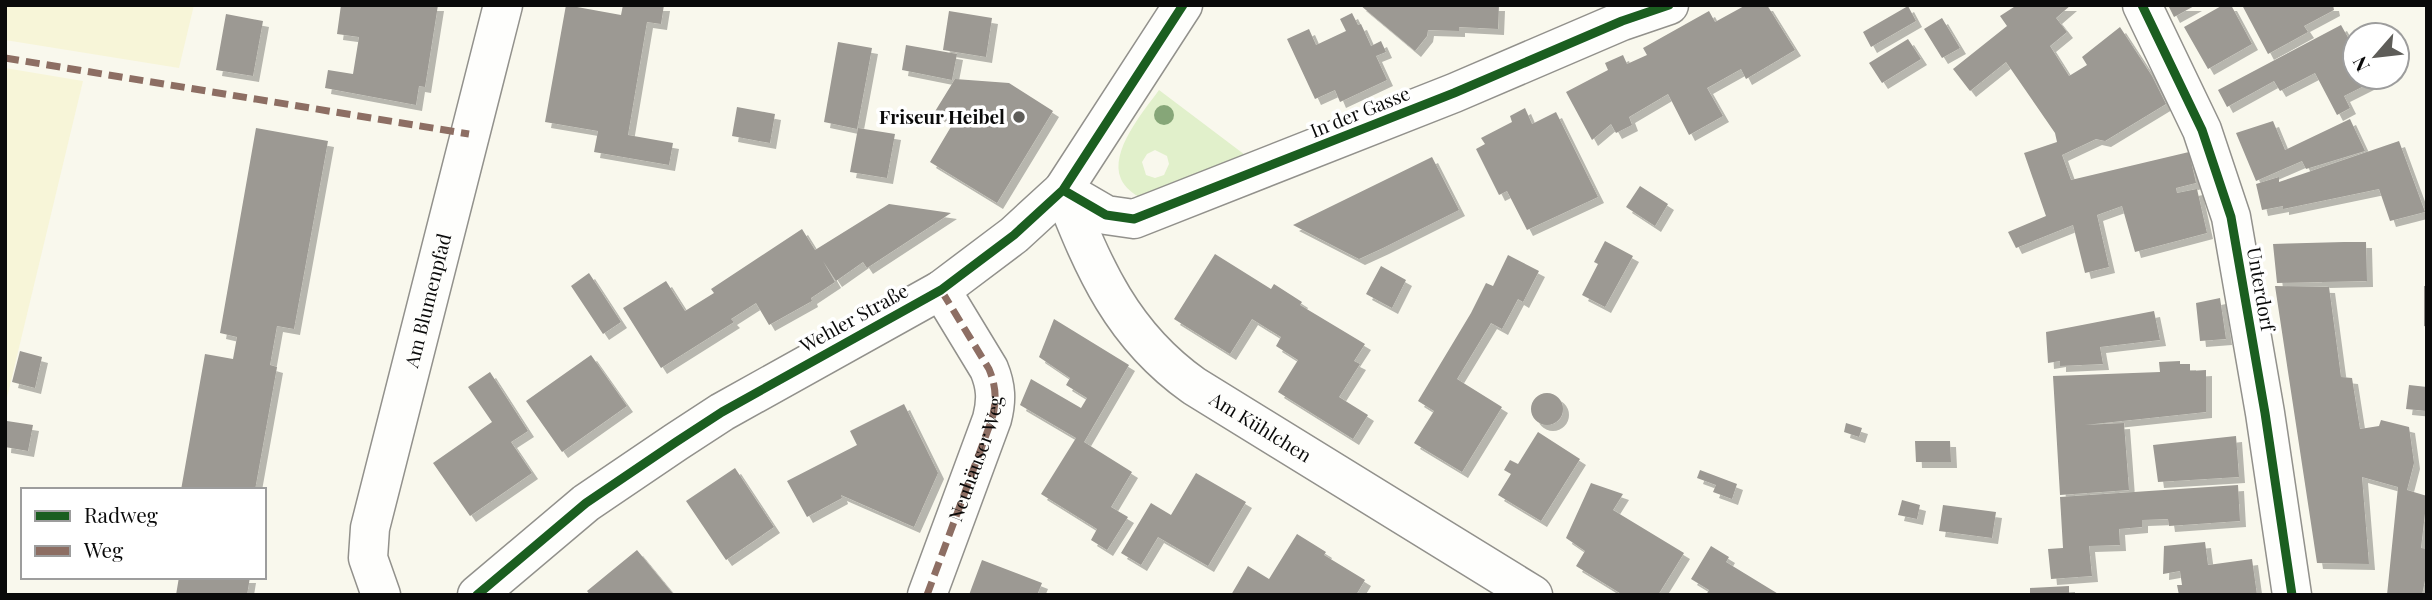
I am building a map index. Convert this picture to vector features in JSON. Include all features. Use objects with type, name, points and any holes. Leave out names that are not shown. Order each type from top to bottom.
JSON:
[{"type":"street","name":"Am Blumenpfad","points":[[381,595],[368,558],[370,528],[503,5]]},
{"type":"street","name":"Wehler Straße","points":[[477,595],[586,503],[676,442],[722,412],[941,290],[1014,235],[1063,190],[1183,5]]},
{"type":"street","name":"In der Gasse","points":[[1063,190],[1107,215],[1134,219],[1454,93],[1622,21],[1669,5]]},
{"type":"street","name":"Unterdorf","points":[[2142,5],[2202,130],[2231,217],[2265,413],[2292,595]]},
{"type":"street","name":"Am Kühlchen","points":[[1063,190],[1083,241],[1112,301],[1127,323],[1166,365],[1194,386],[1533,595]]},
{"type":"street","name":"Neuhäuser Weg","points":[[927,595],[992,419],[996,395],[989,369],[941,290]]},
{"type":"shaded area","points":[[5,5],[194,5],[179,68],[5,40]]},
{"type":"shaded area","points":[[5,68],[83,81],[5,406]]},
{"type":"green space","points":[[1159,90],[1253,161],[1140,198],[1127,188],[1121,179],[1120,156],[1137,120]],"holes":[[[1155,150],[1167,156],[1169,164],[1164,175],[1155,178],[1146,175],[1142,162],[1147,154]]]},
{"type":"building","points":[[341,5],[438,5],[425,87],[419,86],[416,105],[325,88],[328,70],[353,74],[359,37],[337,34]]},
{"type":"building","points":[[566,5],[621,15],[623,5],[664,5],[661,24],[647,22],[628,135],[673,143],[669,165],[594,152],[598,131],[545,122]]},
{"type":"building","points":[[1360,5],[1499,5],[1498,29],[1459,27],[1459,31],[1428,30],[1427,36],[1415,51]]},
{"type":"building","points":[[1746,5],[1767,5],[1795,50],[1746,79],[1741,69],[1707,88],[1723,116],[1689,135],[1668,94],[1629,117],[1632,125],[1616,133],[1611,124],[1592,140],[1566,92],[1608,70],[1605,63],[1623,55],[1627,64],[1647,55],[1643,48],[1709,11],[1715,22]]},
{"type":"building","points":[[2017,5],[2071,5],[2056,18],[2067,32],[2050,46],[2069,76],[2087,65],[2082,57],[2120,27],[2152,76],[2166,104],[2105,141],[2096,139],[2062,155],[2071,180],[2189,152],[2196,183],[2176,188],[2177,193],[2197,189],[2207,233],[2135,252],[2122,206],[2097,215],[2109,267],[2085,273],[2073,225],[2016,248],[2008,232],[2046,216],[2024,153],[2057,142],[2055,133],[2006,62],[1970,91],[1953,69],[2007,26],[2000,16]]},
{"type":"building","points":[[2168,5],[2196,5],[2174,17]]},
{"type":"building","points":[[2223,5],[2231,5],[2252,44],[2208,69],[2184,27]]},
{"type":"building","points":[[2242,5],[2333,5],[2334,10],[2304,26],[2308,32],[2268,54]]},
{"type":"building","points":[[1908,6],[1916,21],[1871,47],[1863,32]]},
{"type":"building","points":[[949,11],[992,18],[986,57],[943,50]]},
{"type":"building","points":[[1352,13],[1358,25],[1361,24],[1371,46],[1381,41],[1386,52],[1376,56],[1387,80],[1340,102],[1335,90],[1315,99],[1287,39],[1309,29],[1316,45],[1346,31],[1340,19]]},
{"type":"building","points":[[226,14],[263,21],[253,76],[216,70]]},
{"type":"building","points":[[1942,18],[1960,48],[1942,58],[1924,29]]},
{"type":"building","points":[[2341,25],[2341,91],[2354,91],[2344,96],[2350,108],[2337,115],[2315,73],[2280,91],[2274,81],[2227,107],[2218,90]]},
{"type":"building","points":[[1908,39],[1921,59],[1882,83],[1869,63]]},
{"type":"building","points":[[838,42],[872,48],[857,129],[824,122]]},
{"type":"building","points":[[906,45],[957,54],[952,80],[902,70]]},
{"type":"building","points":[[955,79],[1009,83],[1053,111],[997,203],[930,162],[952,125],[934,113]]},
{"type":"building","points":[[737,107],[775,114],[770,143],[732,136]]},
{"type":"building","points":[[1525,108],[1532,124],[1556,112],[1598,197],[1527,230],[1507,191],[1499,195],[1476,149],[1485,144],[1481,138],[1512,122],[1510,116]]},
{"type":"building","points":[[2350,119],[2365,151],[2306,169],[2302,161],[2256,181],[2236,133],[2273,121],[2285,150]]},
{"type":"building","points":[[256,128],[328,141],[294,329],[277,326],[270,365],[277,367],[255,488],[181,488],[205,354],[233,359],[237,337],[220,333]]},
{"type":"building","points":[[858,128],[895,134],[887,178],[850,172]]},
{"type":"building","points":[[2399,141],[2425,212],[2390,221],[2379,189],[2283,209],[2283,206],[2262,210],[2256,184],[2279,177],[2279,182]]},
{"type":"building","points":[[1432,157],[1459,210],[1383,248],[1359,259],[1293,225]]},
{"type":"building","points":[[1640,186],[1668,204],[1655,226],[1626,207]]},
{"type":"building","points":[[889,204],[951,213],[867,268],[863,262],[836,281],[823,261],[835,282],[811,298],[812,301],[769,325],[756,303],[731,319],[734,322],[661,368],[623,308],[666,281],[685,311],[714,293],[711,289],[802,229],[815,250]]},
{"type":"building","points":[[1605,241],[1633,256],[1605,307],[1582,295],[1598,264],[1594,262]]},
{"type":"building","points":[[2366,242],[2367,281],[2277,283],[2273,244]]},
{"type":"building","points":[[1215,254],[1271,289],[1274,284],[1302,302],[1300,305],[1365,344],[1354,361],[1360,364],[1339,397],[1368,415],[1353,439],[1278,392],[1298,360],[1276,346],[1281,337],[1252,319],[1230,354],[1174,319]]},
{"type":"building","points":[[1508,255],[1539,271],[1523,302],[1518,299],[1502,329],[1491,323],[1457,379],[1502,407],[1462,472],[1414,443],[1434,411],[1418,401],[1486,283],[1493,286]]},
{"type":"building","points":[[1381,266],[1406,280],[1392,308],[1366,294]]},
{"type":"building","points":[[589,273],[621,322],[603,334],[571,286]]},
{"type":"building","points":[[2275,286],[2329,287],[2341,377],[2352,378],[2360,429],[2379,426],[2381,420],[2409,427],[2414,463],[2407,490],[2427,496],[2421,548],[2427,549],[2427,571],[2422,595],[2387,595],[2398,487],[2362,477],[2369,564],[2317,563]]},
{"type":"building","points":[[2424,286],[2427,286],[2427,327],[2424,326]]},
{"type":"building","points":[[2220,298],[2226,339],[2200,341],[2196,303]]},
{"type":"building","points":[[2154,311],[2160,340],[2100,347],[2103,364],[2060,366],[2060,361],[2048,363],[2046,332]]},
{"type":"building","points":[[1054,319],[1129,365],[1084,442],[1132,472],[1111,507],[1128,517],[1107,550],[1091,540],[1097,529],[1041,494],[1076,438],[1020,405],[1031,379],[1081,408],[1087,398],[1066,385],[1070,378],[1039,357]]},
{"type":"building","points":[[20,351],[42,357],[35,388],[12,382]]},
{"type":"building","points":[[591,355],[627,406],[562,452],[526,401]]},
{"type":"building","points":[[2180,361],[2180,364],[2190,364],[2190,371],[2206,370],[2206,412],[2085,425],[2124,423],[2129,490],[2060,495],[2053,376],[2160,372],[2159,362]]},
{"type":"building","points":[[490,372],[528,431],[511,442],[532,473],[470,516],[433,463],[492,422],[468,387]]},
{"type":"building","points":[[2409,385],[2427,387],[2427,411],[2406,409]]},
{"type":"building","points":[[1547,393],[1558,398],[1563,409],[1558,420],[1547,425],[1536,420],[1531,409],[1536,398]]},
{"type":"building","points":[[904,404],[938,473],[914,527],[841,495],[842,498],[807,517],[787,481],[857,445],[850,431]]},
{"type":"building","points":[[7,421],[33,425],[28,451],[5,447]]},
{"type":"building","points":[[1846,423],[1862,428],[1859,437],[1844,432]]},
{"type":"building","points":[[1538,432],[1580,459],[1541,521],[1498,495],[1511,474],[1504,470],[1510,460],[1518,464]]},
{"type":"building","points":[[2236,436],[2239,477],[2158,482],[2153,445]]},
{"type":"building","points":[[1915,441],[1950,441],[1951,462],[1916,462]]},
{"type":"building","points":[[735,468],[774,527],[726,560],[686,501]]},
{"type":"building","points":[[1700,470],[1737,484],[1732,499],[1713,492],[1716,485],[1697,478]]},
{"type":"building","points":[[1196,473],[1246,502],[1208,566],[1158,537],[1141,565],[1121,553],[1151,503],[1171,515]]},
{"type":"building","points":[[1591,483],[1623,494],[1613,510],[1684,553],[1658,595],[1623,595],[1576,566],[1585,551],[1566,538]]},
{"type":"building","points":[[2238,485],[2240,521],[2169,526],[2168,519],[2142,520],[2142,527],[2119,529],[2120,545],[2089,546],[2092,576],[2051,579],[2048,549],[2063,548],[2060,497]]},
{"type":"building","points":[[1902,500],[1920,505],[1917,519],[1898,515]]},
{"type":"building","points":[[1943,505],[1996,512],[1992,538],[1939,531]]},
{"type":"building","points":[[1297,534],[1326,552],[1324,555],[1365,580],[1356,595],[1231,595],[1248,566],[1269,579]]},
{"type":"building","points":[[2205,542],[2208,565],[2252,559],[2257,595],[2179,595],[2177,585],[2182,585],[2180,571],[2163,574],[2164,546]]},
{"type":"building","points":[[1711,546],[1729,557],[1726,562],[1780,595],[1706,595],[1709,590],[1691,579]]},
{"type":"building","points":[[637,550],[674,595],[590,595],[587,591]]},
{"type":"building","points":[[982,560],[1042,583],[1037,595],[969,595]]},
{"type":"building","points":[[179,579],[250,579],[247,595],[176,595]]},
{"type":"building","points":[[2069,586],[2069,595],[2030,595],[2030,588]]},
{"type":"marked path","points":[[5,58],[469,134]]},
{"type":"marked path","points":[[927,595],[992,419],[995,399],[989,369],[941,290]]},
{"type":"cycle path","points":[[477,595],[586,503],[676,442],[722,412],[941,290],[1014,235],[1063,190],[1183,5]]},
{"type":"cycle path","points":[[1063,190],[1106,215],[1134,219],[1454,93],[1622,21],[1669,5]]},
{"type":"cycle path","points":[[2142,5],[2202,130],[2231,217],[2265,413],[2292,595]]},
{"type":"place","name":"Friseur Heibel","points":[[1019,117]]}]
